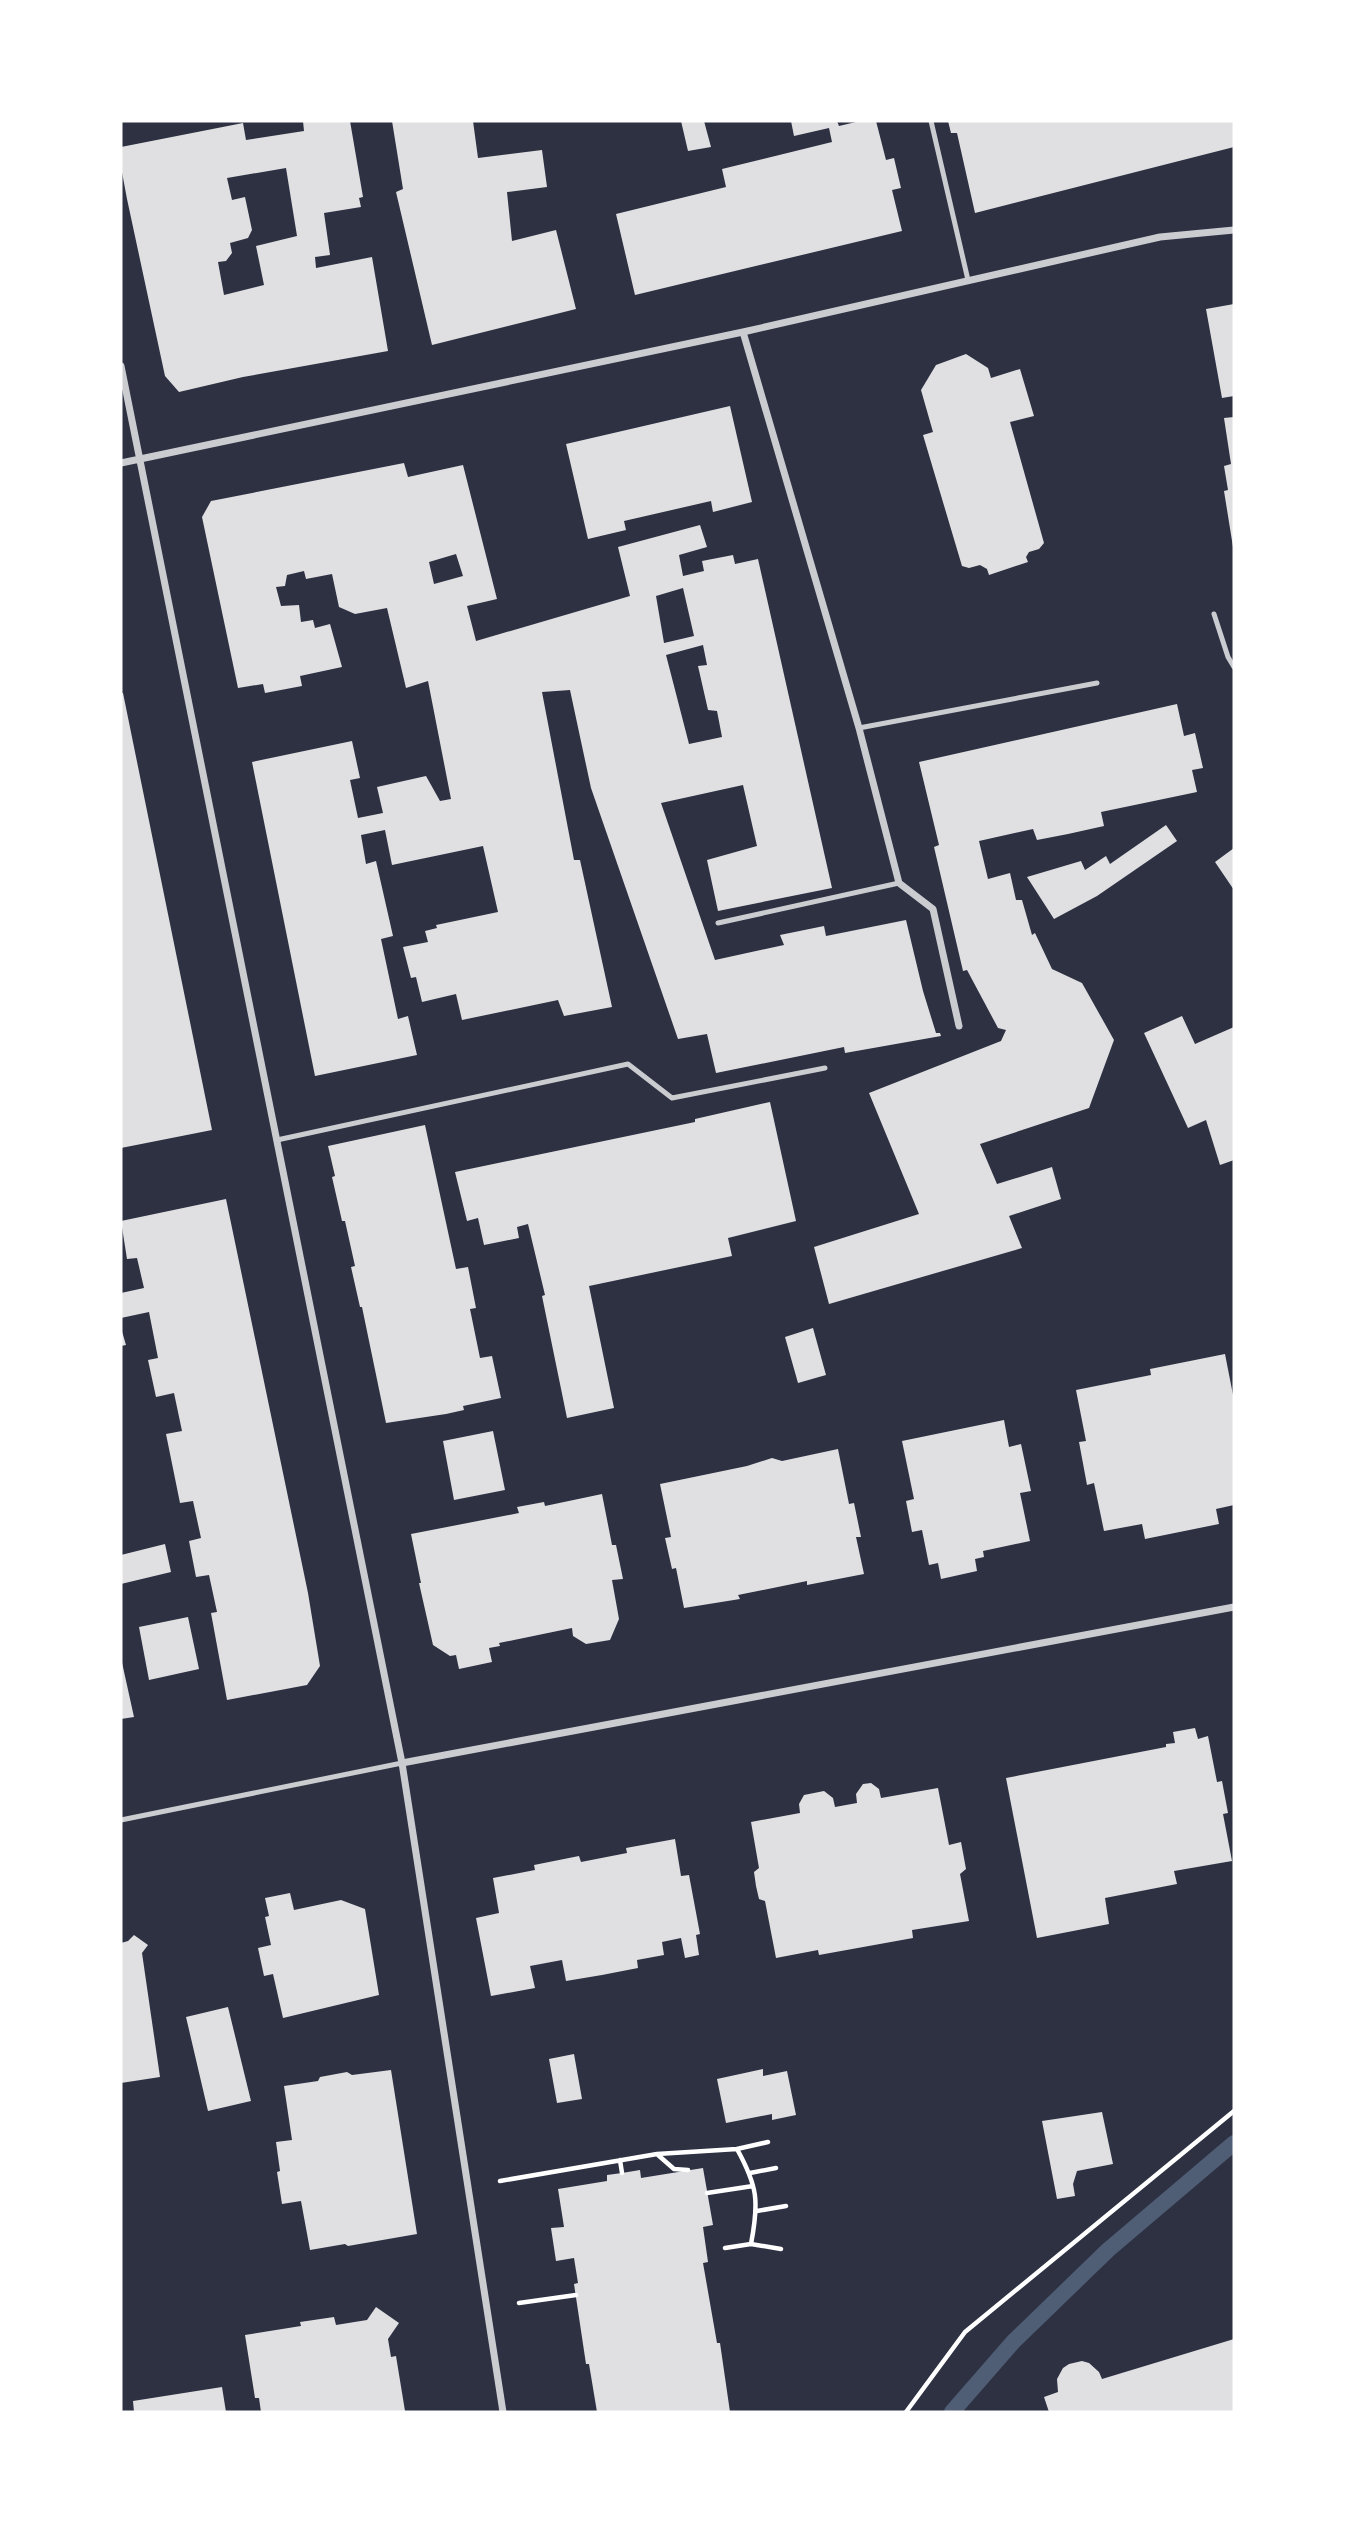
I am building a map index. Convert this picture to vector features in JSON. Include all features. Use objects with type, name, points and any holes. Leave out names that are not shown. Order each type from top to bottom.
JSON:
[{"type":"street","points":[[121,463],[743,332],[1160,237],[1234,230]]},
{"type":"street","points":[[743,332],[859,728],[899,883],[933,909],[959,1026]]},
{"type":"street","points":[[121,366],[402,1763],[503,2412]]},
{"type":"street","points":[[402,1763],[1234,1607]]},
{"type":"lane","points":[[931,121],[968,280]]},
{"type":"lane","points":[[1214,614],[1234,667]]},
{"type":"lane","points":[[859,728],[1097,683]]},
{"type":"lane","points":[[718,923],[899,883]]},
{"type":"lane","points":[[277,1140],[628,1064],[672,1098],[825,1068]]},
{"type":"lane","points":[[121,1820],[402,1763]]},
{"type":"path","points":[[906,2412],[965,2332],[1234,2110]]},
{"type":"path","points":[[468,2187],[657,2154],[737,2150],[768,2142]]},
{"type":"path","points":[[737,2150],[750,2173],[757,2211],[751,2244]]},
{"type":"path","points":[[657,2154],[674,2169],[688,2170]]},
{"type":"path","points":[[620,2160],[622,2173]]},
{"type":"path","points":[[750,2173],[776,2168]]},
{"type":"path","points":[[707,2193],[753,2186]]},
{"type":"path","points":[[757,2211],[786,2206]]},
{"type":"path","points":[[725,2248],[751,2244],[780,2249]]},
{"type":"path","points":[[487,2308],[576,2295]]},
{"type":"building","points":[[303,121],[350,121],[363,197],[359,198],[361,207],[324,213],[330,255],[315,257],[316,268],[372,257],[388,351],[243,377],[179,392],[165,376],[127,199],[121,167],[121,147],[243,123],[246,140],[304,131]],"holes":[[[286,168],[297,236],[256,246],[264,285],[224,295],[218,262],[226,261],[232,253],[230,243],[248,238],[252,230],[245,197],[232,200],[227,178]]]},
{"type":"building","points":[[392,121],[473,121],[478,158],[542,150],[547,187],[507,192],[512,241],[556,230],[576,309],[432,345],[396,192],[403,189]]},
{"type":"building","points":[[681,121],[704,121],[711,147],[688,151]]},
{"type":"building","points":[[791,121],[837,121],[839,126],[860,121],[876,121],[886,160],[894,158],[901,188],[892,190],[902,231],[635,295],[616,214],[726,187],[722,169],[832,142],[829,128],[794,136]]},
{"type":"building","points":[[948,121],[1234,121],[1234,147],[975,213],[957,133],[951,133]]},
{"type":"building","points":[[1234,304],[1234,396],[1222,398],[1206,309]]},
{"type":"building","points":[[966,354],[988,368],[991,378],[1020,369],[1034,416],[1010,422],[1044,543],[1039,549],[1029,552],[1026,557],[1028,562],[989,575],[987,569],[980,565],[969,568],[962,566],[923,435],[933,432],[921,390],[936,365]]},
{"type":"building","points":[[730,406],[752,502],[713,512],[711,501],[624,521],[626,530],[588,539],[566,444]]},
{"type":"building","points":[[1234,417],[1233,547],[1224,491],[1228,490],[1224,466],[1231,464],[1224,418]]},
{"type":"building","points":[[404,463],[408,477],[463,465],[497,599],[467,606],[476,641],[630,596],[618,547],[700,525],[707,547],[679,555],[683,576],[704,571],[702,561],[733,555],[735,564],[758,559],[832,888],[718,911],[707,860],[757,846],[743,785],[661,803],[715,960],[784,945],[780,935],[824,926],[826,936],[906,920],[923,991],[936,1033],[941,1036],[845,1053],[844,1047],[716,1073],[707,1034],[678,1039],[591,788],[570,690],[542,692],[574,860],[580,860],[612,1007],[564,1016],[558,1000],[462,1020],[456,994],[422,1002],[416,977],[411,978],[403,947],[428,942],[425,931],[437,928],[436,925],[498,912],[483,846],[392,865],[385,830],[361,835],[366,864],[376,861],[393,936],[381,939],[398,1019],[408,1016],[417,1055],[315,1076],[252,762],[352,741],[360,778],[350,780],[358,818],[383,813],[377,787],[426,776],[440,801],[451,799],[428,681],[406,688],[387,608],[355,614],[339,607],[332,574],[306,579],[304,571],[287,575],[285,586],[276,587],[281,606],[299,605],[301,622],[313,620],[315,628],[330,624],[342,667],[300,676],[302,686],[265,693],[263,684],[238,688],[202,517],[211,501]],"holes":[[[456,554],[463,576],[434,584],[429,562]],[[683,588],[694,636],[664,643],[656,596]],[[703,645],[707,665],[698,666],[708,710],[717,711],[722,737],[689,744],[666,655]]]},
{"type":"building","points":[[121,693],[212,1130],[121,1148]]},
{"type":"building","points":[[1177,704],[1184,736],[1195,733],[1203,768],[1192,770],[1197,792],[1101,812],[1104,826],[1037,840],[1033,829],[979,841],[988,879],[1010,873],[1016,900],[1022,900],[1032,935],[1035,933],[1052,969],[1082,983],[1114,1040],[1089,1108],[980,1144],[997,1184],[1052,1167],[1061,1199],[1009,1216],[1022,1248],[829,1304],[814,1247],[919,1214],[869,1093],[1001,1041],[1006,1030],[998,1028],[967,970],[963,971],[934,847],[939,845],[919,762]]},
{"type":"building","points":[[1166,825],[1177,841],[1097,896],[1054,919],[1027,877],[1081,861],[1085,870],[1106,856],[1110,864]]},
{"type":"building","points":[[1234,848],[1234,890],[1215,862]]},
{"type":"building","points":[[1182,1016],[1195,1044],[1234,1027],[1234,1160],[1220,1165],[1206,1120],[1188,1128],[1144,1033]]},
{"type":"building","points":[[770,1102],[796,1221],[728,1238],[732,1256],[589,1286],[614,1408],[567,1418],[542,1296],[545,1295],[528,1224],[517,1227],[519,1238],[484,1245],[478,1218],[467,1221],[455,1172],[695,1122],[695,1119]]},
{"type":"building","points":[[425,1125],[456,1269],[468,1267],[476,1308],[470,1309],[480,1358],[492,1356],[501,1398],[463,1406],[464,1410],[446,1414],[386,1423],[351,1267],[355,1266],[332,1177],[335,1176],[328,1146]]},
{"type":"building","points":[[226,1199],[308,1593],[320,1666],[307,1685],[227,1700],[211,1613],[217,1612],[209,1575],[196,1577],[189,1541],[201,1538],[193,1501],[180,1503],[166,1434],[182,1431],[174,1393],[156,1397],[148,1360],[158,1358],[149,1312],[121,1318],[121,1293],[144,1288],[137,1258],[127,1259],[121,1221]]},
{"type":"building","points":[[121,1328],[126,1345],[121,1346]]},
{"type":"building","points":[[813,1328],[826,1375],[798,1383],[785,1337]]},
{"type":"building","points":[[1225,1354],[1234,1400],[1234,1505],[1216,1509],[1219,1524],[1145,1539],[1142,1524],[1104,1531],[1094,1483],[1087,1485],[1079,1442],[1086,1441],[1076,1390],[1151,1375],[1150,1369]]},
{"type":"building","points":[[1004,1420],[1009,1447],[1021,1444],[1031,1491],[1020,1493],[1030,1541],[983,1551],[984,1557],[975,1559],[977,1571],[941,1579],[938,1563],[929,1565],[922,1530],[912,1532],[906,1501],[914,1499],[902,1441]]},
{"type":"building","points":[[493,1431],[505,1490],[454,1500],[443,1441]]},
{"type":"building","points":[[838,1449],[849,1504],[854,1503],[861,1537],[856,1537],[864,1574],[807,1585],[807,1581],[738,1595],[740,1599],[684,1608],[676,1568],[672,1569],[665,1538],[671,1537],[660,1484],[747,1466],[772,1458],[782,1461]]},
{"type":"building","points":[[602,1494],[612,1545],[616,1545],[623,1579],[612,1580],[619,1619],[610,1640],[586,1644],[573,1636],[572,1628],[499,1643],[500,1646],[489,1648],[492,1662],[459,1669],[456,1655],[450,1656],[433,1645],[411,1534],[519,1513],[517,1507],[544,1502],[545,1506]]},
{"type":"building","points":[[165,1544],[171,1572],[121,1584],[121,1555]]},
{"type":"building","points":[[188,1617],[199,1669],[149,1680],[139,1627]]},
{"type":"building","points":[[121,1658],[134,1717],[121,1719]]},
{"type":"building","points":[[1195,1728],[1198,1739],[1208,1736],[1217,1782],[1222,1781],[1228,1813],[1223,1814],[1232,1861],[1174,1871],[1177,1884],[1105,1898],[1109,1924],[1037,1938],[1006,1778],[1166,1747],[1166,1744],[1175,1743],[1173,1732]]},
{"type":"building","points":[[871,1783],[879,1789],[881,1798],[938,1788],[949,1845],[961,1842],[966,1869],[960,1874],[969,1921],[912,1930],[913,1938],[819,1955],[818,1950],[776,1958],[765,1901],[759,1899],[756,1886],[754,1872],[759,1868],[751,1822],[800,1813],[799,1804],[804,1795],[824,1791],[833,1798],[835,1807],[857,1803],[856,1794],[863,1784]]},
{"type":"building","points":[[675,1839],[681,1876],[689,1875],[700,1934],[696,1935],[699,1955],[685,1958],[681,1938],[662,1942],[664,1955],[637,1960],[638,1968],[602,1975],[566,1981],[562,1960],[530,1966],[535,1988],[491,1996],[476,1918],[499,1913],[493,1878],[535,1870],[534,1865],[579,1856],[581,1862],[627,1853],[626,1848]]},
{"type":"building","points":[[290,1893],[294,1910],[341,1900],[365,1909],[379,1995],[283,2018],[273,1974],[264,1976],[258,1948],[271,1945],[265,1917],[269,1916],[265,1898]]},
{"type":"building","points":[[134,1935],[148,1945],[142,1953],[160,2077],[121,2083],[121,1943]]},
{"type":"building","points":[[228,2007],[251,2101],[208,2111],[186,2017]]},
{"type":"building","points":[[574,2054],[582,2099],[557,2103],[549,2059]]},
{"type":"building","points":[[763,2069],[763,2076],[787,2071],[796,2115],[772,2120],[772,2114],[726,2123],[717,2079]]},
{"type":"building","points":[[391,2070],[417,2234],[310,2250],[301,2201],[282,2204],[276,2142],[292,2140],[284,2086],[318,2081],[320,2077],[347,2072],[352,2075]]},
{"type":"building","points":[[1102,2112],[1113,2164],[1077,2171],[1073,2184],[1075,2196],[1057,2199],[1042,2121]]},
{"type":"building","points":[[703,2168],[713,2225],[703,2227],[708,2262],[703,2263],[717,2343],[720,2343],[730,2412],[597,2412],[589,2364],[586,2364],[574,2284],[578,2283],[574,2258],[556,2261],[551,2228],[564,2227],[558,2189],[607,2181],[607,2175],[640,2170],[641,2178]]},
{"type":"building","points":[[376,2307],[399,2323],[388,2339],[391,2357],[396,2356],[405,2411],[261,2412],[259,2398],[255,2398],[245,2335],[301,2326],[300,2322],[334,2317],[336,2325],[367,2320]]},
{"type":"building","points":[[1234,2339],[1234,2412],[1049,2412],[1044,2397],[1058,2392],[1057,2379],[1063,2368],[1069,2364],[1082,2361],[1089,2363],[1102,2379]]},
{"type":"building","points":[[222,2387],[226,2412],[134,2412],[133,2401]]},
{"type":"waterway","points":[[952,2412],[1013,2342],[1108,2250],[1234,2143]]}]
